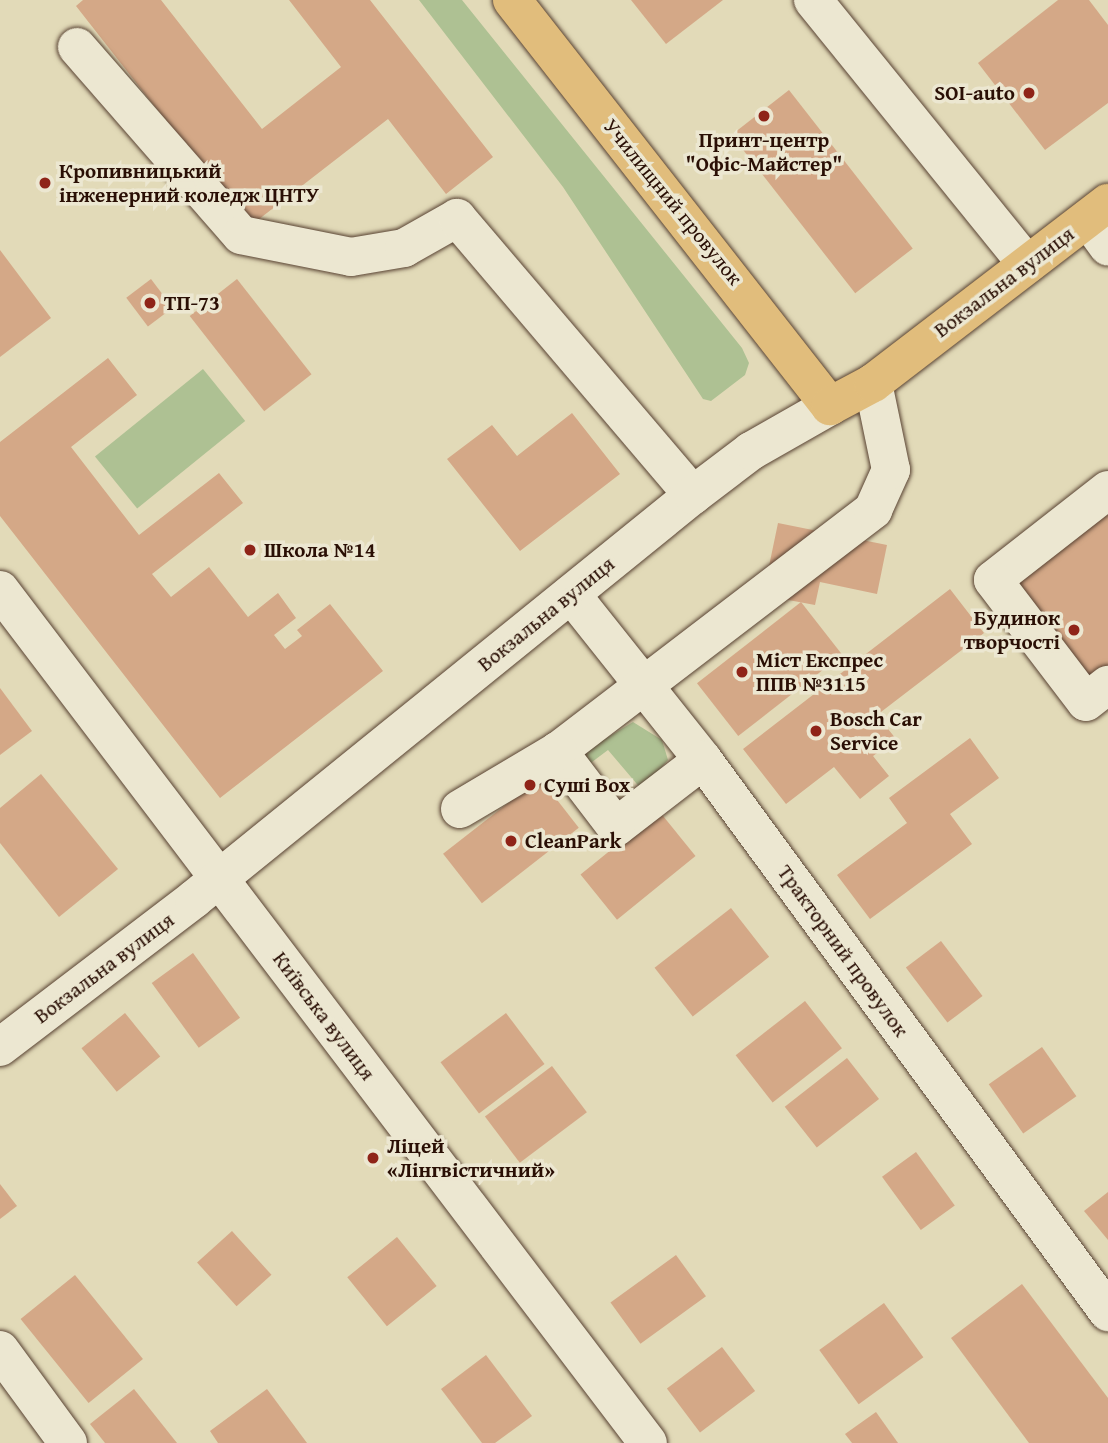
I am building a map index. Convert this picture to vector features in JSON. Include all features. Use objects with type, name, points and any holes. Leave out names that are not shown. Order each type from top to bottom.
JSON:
[{"type":"main road","name":"Училищний провулок","points":[[512,0],[830,406]]},
{"type":"main road","name":"Вокзальна вулиця","points":[[830,406],[873,383],[1027,264],[1101,223]]},
{"type":"street","points":[[813,0],[1027,264]]},
{"type":"street","points":[[77,47],[241,235],[351,257],[404,248],[457,218],[693,495]]},
{"type":"street","points":[[460,808],[558,751],[646,688],[873,510],[891,470],[873,383]]},
{"type":"street","name":"Вокзальна вулиця","points":[[0,1047],[218,880],[693,495],[751,451],[830,406]]},
{"type":"street","points":[[1108,490],[993,580],[1086,702],[1108,685]]},
{"type":"street","name":"Київська вулиця","points":[[0,590],[648,1443]]},
{"type":"street","name":"Тракторний провулок","points":[[571,594],[703,760],[1108,1312]]},
{"type":"street","points":[[558,751],[616,827],[703,760]]},
{"type":"street","points":[[0,1350],[68,1443]]},
{"type":"green space","points":[[419,0],[462,0],[742,348],[749,363],[745,375],[711,401],[703,399],[563,187]]},
{"type":"green space","points":[[203,369],[245,421],[137,509],[95,456]]},
{"type":"green space","points":[[633,722],[662,740],[668,760],[642,790],[608,750],[588,765],[580,754]]},
{"type":"building","points":[[83,0],[161,0],[262,129],[341,67],[289,0],[370,0],[493,157],[446,194],[388,119],[249,227],[76,6]]},
{"type":"building","points":[[631,0],[723,0],[666,44]]},
{"type":"building","points":[[1058,0],[1089,0],[1108,25],[1108,103],[1045,150],[978,63]]},
{"type":"building","points":[[789,90],[913,248],[855,293],[731,135]]},
{"type":"building","points":[[0,250],[51,318],[0,357]]},
{"type":"building","name":"ТП-73","points":[[151,279],[173,308],[148,326],[126,298]]},
{"type":"building","points":[[237,279],[311,374],[264,411],[190,316]]},
{"type":"building","points":[[108,358],[137,395],[71,447],[139,535],[219,473],[243,503],[152,574],[171,597],[209,567],[248,617],[278,593],[296,618],[274,635],[285,649],[302,636],[297,630],[330,604],[383,671],[220,798],[0,516],[0,442]]},
{"type":"building","points":[[572,413],[620,474],[520,551],[447,459],[492,425],[517,456]]},
{"type":"building","name":"Будинок творчості","points":[[1108,513],[1108,670],[1084,688],[1008,590]]},
{"type":"building","points":[[778,523],[887,545],[877,594],[820,582],[815,605],[783,599],[768,571]]},
{"type":"building","points":[[950,589],[984,633],[877,715],[896,739],[873,756],[889,776],[860,799],[834,767],[786,804],[743,749]]},
{"type":"building","points":[[801,602],[842,655],[738,736],[697,683]]},
{"type":"building","points":[[0,688],[32,731],[0,755]]},
{"type":"building","points":[[970,738],[999,778],[950,814],[972,844],[870,919],[837,875],[907,823],[889,798]]},
{"type":"building","points":[[41,774],[118,869],[59,917],[0,843],[0,808]]},
{"type":"building","name":"CleanPark","points":[[540,778],[579,828],[482,903],[443,854]]},
{"type":"building","points":[[659,811],[696,856],[617,920],[581,875]]},
{"type":"building","points":[[731,908],[769,957],[693,1017],[655,968]]},
{"type":"building","points":[[941,941],[983,996],[947,1023],[906,967]]},
{"type":"building","points":[[193,953],[240,1018],[199,1048],[152,983]]},
{"type":"building","points":[[805,1001],[842,1048],[773,1102],[736,1055]]},
{"type":"building","points":[[125,1013],[160,1057],[117,1092],[81,1048]]},
{"type":"building","points":[[506,1013],[545,1064],[479,1113],[441,1062]]},
{"type":"building","points":[[1042,1047],[1076,1096],[1023,1133],[989,1084]]},
{"type":"building","points":[[847,1058],[879,1099],[817,1148],[785,1107]]},
{"type":"building","points":[[552,1066],[587,1112],[520,1163],[485,1117]]},
{"type":"building","points":[[916,1152],[955,1205],[921,1230],[882,1177]]},
{"type":"building","points":[[0,1184],[17,1206],[0,1219]]},
{"type":"building","points":[[1108,1192],[1108,1240],[1084,1211]]},
{"type":"building","points":[[232,1231],[271,1275],[237,1306],[197,1262]]},
{"type":"building","points":[[397,1237],[437,1286],[387,1326],[347,1277]]},
{"type":"building","points":[[676,1255],[706,1296],[640,1344],[610,1303]]},
{"type":"building","points":[[75,1275],[143,1359],[89,1403],[21,1319]]},
{"type":"building","points":[[1022,1284],[1108,1398],[1108,1443],[1029,1443],[951,1338]]},
{"type":"building","points":[[884,1303],[923,1357],[859,1404],[819,1350]]},
{"type":"building","points":[[722,1347],[755,1391],[700,1432],[667,1389]]},
{"type":"building","points":[[486,1355],[532,1416],[495,1443],[482,1443],[441,1389]]},
{"type":"building","points":[[134,1389],[177,1443],[105,1443],[90,1424]]},
{"type":"building","points":[[267,1389],[307,1443],[218,1443],[210,1431]]},
{"type":"building","points":[[876,1412],[898,1443],[852,1443],[845,1434]]},
{"type":"place","name":"SOI-auto","points":[[1029,93]]},
{"type":"place","name":"Принт-центр \"Офіс-Майстер\"","points":[[764,116]]},
{"type":"place","name":"Кропивницький інженерний коледж ЦНТУ","points":[[45,183]]},
{"type":"place","name":"ТП-73","points":[[150,303]]},
{"type":"place","name":"Школа №14","points":[[250,550]]},
{"type":"place","name":"Будинок творчості","points":[[1074,630]]},
{"type":"place","name":"Міст Експрес ППВ №3115","points":[[742,672]]},
{"type":"place","name":"Bosch Car Service","points":[[816,731]]},
{"type":"place","name":"Суші Box","points":[[530,785]]},
{"type":"place","name":"CleanPark","points":[[511,841]]},
{"type":"place","name":"Ліцей «Лінгвістичний»","points":[[373,1158]]}]
